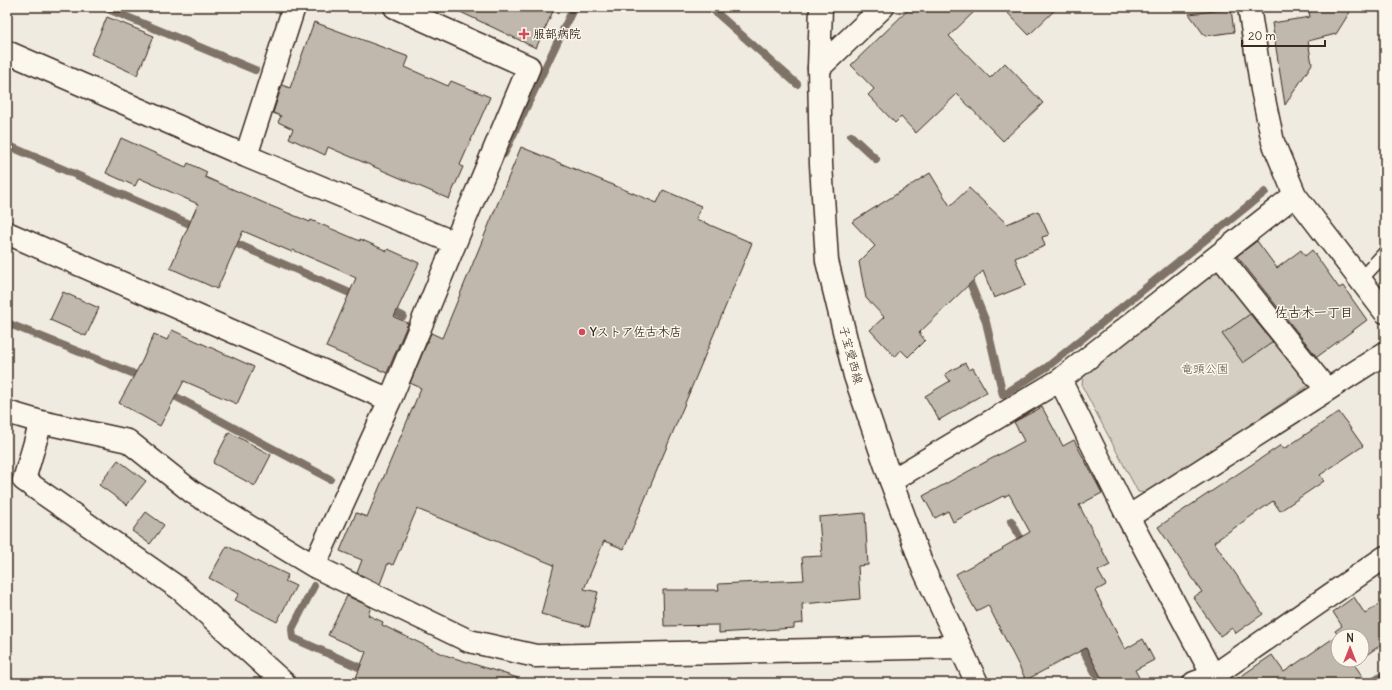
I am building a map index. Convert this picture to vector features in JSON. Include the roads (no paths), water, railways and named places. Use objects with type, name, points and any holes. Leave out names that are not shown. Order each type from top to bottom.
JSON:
[{"type":"street","points":[[246,156],[294,7]]},
{"type":"street","points":[[314,566],[390,400],[529,67],[395,7]]},
{"type":"street","name":"子宝愛西線","points":[[821,7],[819,68],[821,164],[827,261],[856,376],[891,480],[923,568],[977,683]]},
{"type":"street","points":[[819,68],[884,7]]},
{"type":"street","points":[[1249,7],[1262,90],[1273,142],[1295,194],[1385,312]]},
{"type":"street","points":[[7,52],[246,156],[455,243]]},
{"type":"street","points":[[891,480],[1060,380],[1295,194]]},
{"type":"street","points":[[7,233],[390,400]]},
{"type":"street","points":[[1219,255],[1327,390]]},
{"type":"street","points":[[1128,517],[1385,353]]},
{"type":"street","points":[[1060,380],[1208,680],[1385,557]]},
{"type":"street","points":[[7,412],[41,422],[128,441],[192,492],[314,566],[469,641],[536,656],[960,647]]},
{"type":"street","points":[[41,422],[24,480],[180,589],[284,683]]},
{"type":"lane","points":[[1360,280],[1385,253]]},
{"type":"waterway","points":[[103,7],[255,70]]},
{"type":"waterway","points":[[504,154],[574,7]]},
{"type":"waterway","points":[[710,7],[797,84]]},
{"type":"waterway","points":[[851,136],[876,159]]},
{"type":"waterway","points":[[7,145],[199,228]]},
{"type":"waterway","points":[[965,274],[986,322],[1003,395],[1047,367],[1265,192]]},
{"type":"waterway","points":[[228,240],[359,297]]},
{"type":"waterway","points":[[386,308],[403,316]]},
{"type":"waterway","points":[[7,323],[132,373],[143,379]]},
{"type":"waterway","points":[[167,392],[330,479]]},
{"type":"waterway","points":[[1011,521],[1025,547]]},
{"type":"waterway","points":[[314,586],[292,629],[293,638],[370,672]]},
{"type":"waterway","points":[[1078,641],[1101,683]]},
{"type":"waterway","points":[[1371,683],[1385,674]]},
{"type":"place","name":"服部病院","points":[[524,34]]},
{"type":"place","name":"Yストア佐古木店","points":[[582,332]]},
{"type":"district","name":"佐古木一丁目","points":[[1314,312]]},
{"type":"park label","name":"竜頭公園","points":[[1205,369]]}]
